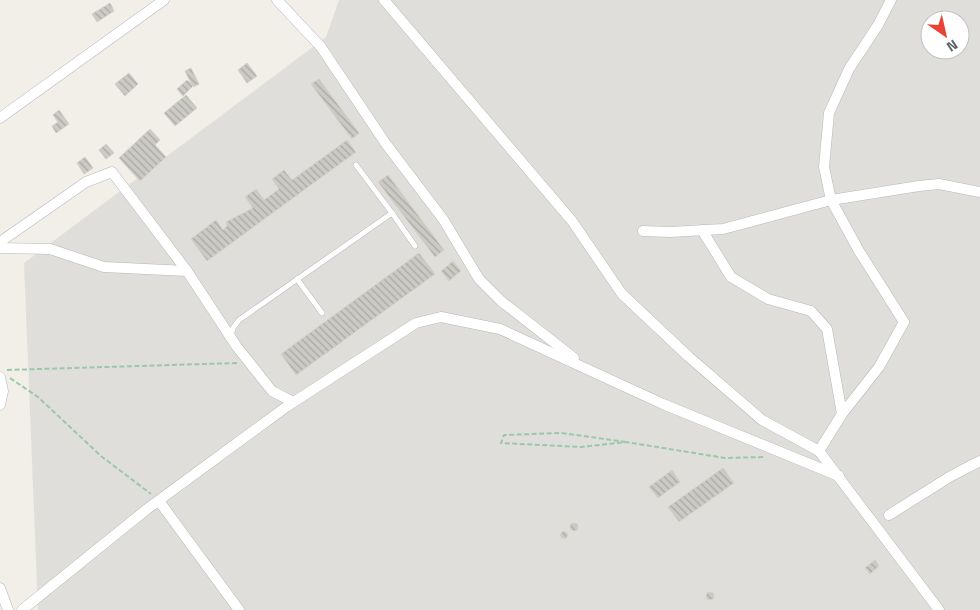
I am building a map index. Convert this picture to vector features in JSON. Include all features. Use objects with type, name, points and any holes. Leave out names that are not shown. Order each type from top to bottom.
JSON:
[{"type":"street","points":[[0,118],[164,0]]},
{"type":"street","points":[[277,0],[303,25],[321,47],[386,144],[448,226],[479,279],[508,307],[589,369]]},
{"type":"street","points":[[384,0],[572,221],[588,242],[608,277],[636,310],[762,420],[819,451],[939,610]]},
{"type":"street","points":[[819,451],[842,414],[878,367],[904,322],[859,251],[831,200],[824,167],[829,113],[849,69],[892,0]]},
{"type":"street","points":[[0,242],[86,182],[112,172],[187,271],[249,362],[272,391],[293,402]]},
{"type":"street","points":[[643,231],[670,232],[724,229],[831,200],[939,184],[980,192]]},
{"type":"street","points":[[702,230],[731,277],[768,299],[811,311],[827,329],[842,414]]},
{"type":"street","points":[[0,248],[50,249],[104,267],[187,271]]},
{"type":"street","points":[[22,610],[159,501],[293,402],[416,323],[441,317],[500,329],[664,404],[839,476]]},
{"type":"street","points":[[0,404],[4,376]]},
{"type":"street","points":[[889,515],[951,476],[980,461]]},
{"type":"street","points":[[159,501],[239,610]]},
{"type":"street","points":[[0,588],[8,610]]},
{"type":"lane","points":[[356,164],[415,246]]},
{"type":"lane","points":[[231,337],[233,328],[239,320],[392,213]]},
{"type":"lane","points":[[296,279],[322,313]]},
{"type":"path","points":[[0,370],[249,362]]},
{"type":"path","points":[[4,376],[38,397],[101,456],[159,501]]},
{"type":"path","points":[[626,442],[581,447],[501,443],[504,435],[562,433],[626,442],[724,458],[770,456]]},
{"type":"shaded area","points":[[339,0],[980,0],[980,610],[38,610],[24,263],[326,37]]},
{"type":"building","points":[[110,3],[114,11],[97,22],[92,14]]},
{"type":"building","points":[[247,63],[257,76],[247,83],[238,70]]},
{"type":"building","points":[[191,68],[199,84],[193,87],[185,71]]},
{"type":"building","points":[[129,73],[138,84],[125,96],[115,84]]},
{"type":"building","points":[[319,79],[359,133],[352,139],[311,84]]},
{"type":"building","points":[[187,80],[193,86],[183,96],[177,89]]},
{"type":"building","points":[[186,95],[197,108],[175,126],[164,113]]},
{"type":"building","points":[[59,110],[69,124],[56,133],[52,126],[58,122],[53,115]]},
{"type":"building","points":[[150,129],[160,140],[155,145],[166,157],[140,181],[119,158]]},
{"type":"building","points":[[347,140],[356,152],[207,261],[191,239],[216,220],[223,230],[227,226],[226,222],[253,208],[245,197],[256,189],[264,200],[279,189],[272,179],[284,170],[292,180]]},
{"type":"building","points":[[106,144],[114,153],[106,159],[99,150]]},
{"type":"building","points":[[85,157],[93,168],[84,174],[77,163]]},
{"type":"building","points":[[388,175],[444,250],[435,257],[378,182]]},
{"type":"building","points":[[419,253],[435,274],[296,375],[281,354]]},
{"type":"building","points":[[453,261],[461,271],[449,281],[441,271]]},
{"type":"building","points":[[723,468],[734,483],[679,522],[668,507]]},
{"type":"building","points":[[672,470],[680,482],[658,498],[649,487]]},
{"type":"building","points":[[574,523],[578,527],[574,531],[570,527]]},
{"type":"building","points":[[564,531],[568,535],[564,539],[560,535]]},
{"type":"building","points":[[875,560],[879,566],[870,574],[865,568]]},
{"type":"building","points":[[710,592],[714,596],[710,600],[706,596]]}]
